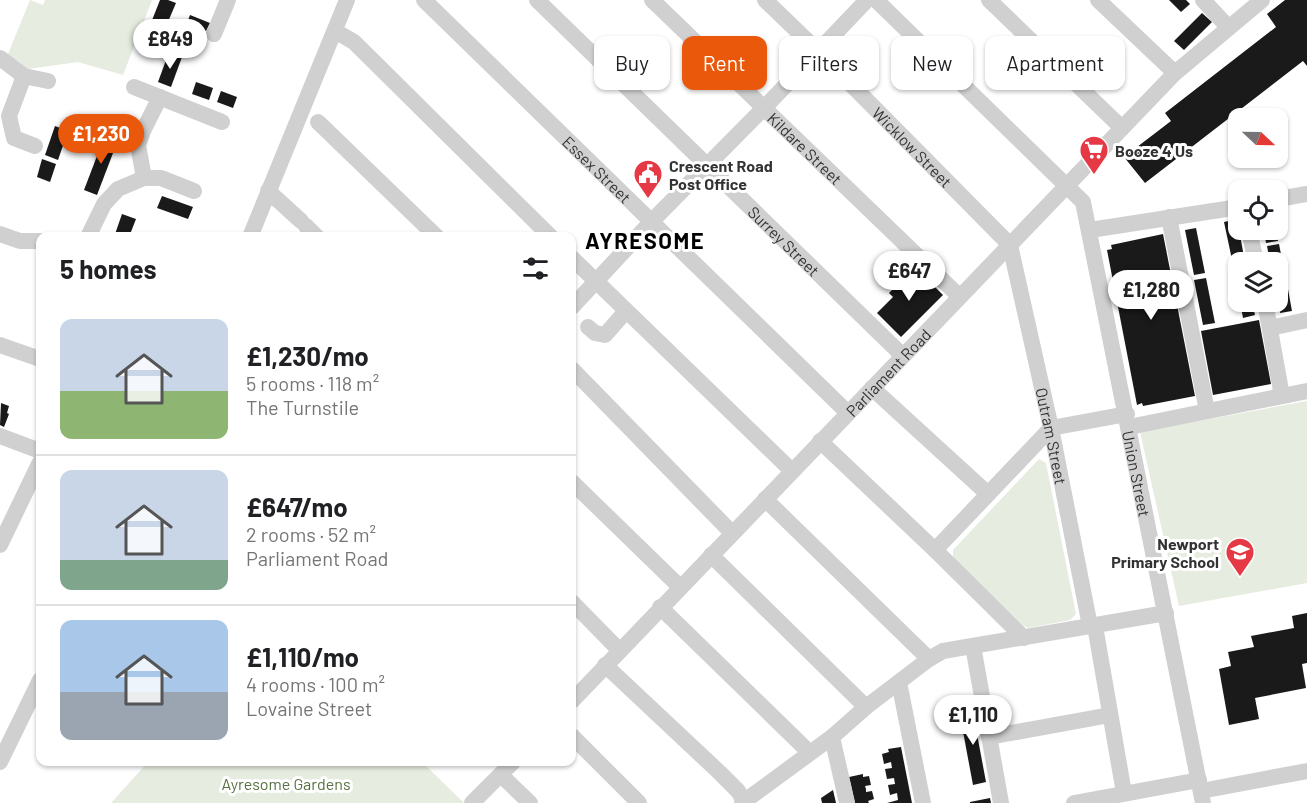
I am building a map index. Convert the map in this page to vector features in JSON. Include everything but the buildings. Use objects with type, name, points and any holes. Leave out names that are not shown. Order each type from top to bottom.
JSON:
[{"type":"street","points":[[214,33],[228,0]]},
{"type":"street","points":[[252,232],[347,0]]},
{"type":"street","name":"Essex Street","points":[[424,0],[848,413]]},
{"type":"street","name":"Surrey Street","points":[[537,0],[902,355]]},
{"type":"street","name":"Kildare Street","points":[[652,0],[959,296]]},
{"type":"street","name":"Wicklow Street","points":[[765,0],[802,36]]},
{"type":"street","points":[[832,36],[867,0]]},
{"type":"street","name":"Union Street","points":[[876,0],[1083,202],[1201,791]]},
{"type":"street","points":[[989,0],[1122,128]]},
{"type":"street","points":[[1098,0],[1175,73]]},
{"type":"street","points":[[1203,0],[1228,27]]},
{"type":"street","name":"Parliament Road","points":[[576,697],[1175,73],[1262,0]]},
{"type":"street","points":[[335,31],[354,42],[545,232]]},
{"type":"street","points":[[0,58],[24,76],[48,81]]},
{"type":"street","points":[[24,76],[9,116],[10,142],[35,146]]},
{"type":"street","points":[[134,87],[222,122]]},
{"type":"street","points":[[576,303],[651,222],[781,90]]},
{"type":"street","name":"Wicklow Street","points":[[857,90],[1010,245]]},
{"type":"street","points":[[144,178],[138,145],[160,97]]},
{"type":"street","points":[[318,122],[432,232]]},
{"type":"street","points":[[90,232],[104,204],[118,189],[144,178],[161,178],[194,191]]},
{"type":"street","points":[[268,191],[308,228]]},
{"type":"street","points":[[1288,198],[1307,194]]},
{"type":"street","points":[[1090,230],[1228,209]]},
{"type":"street","points":[[1169,217],[1208,411]]},
{"type":"street","points":[[0,234],[20,241],[36,241]]},
{"type":"street","name":"Outram Street","points":[[1010,245],[1051,428],[1124,793]]},
{"type":"street","points":[[576,262],[792,471]]},
{"type":"street","points":[[588,327],[595,333],[605,334],[626,311]]},
{"type":"street","points":[[1266,312],[1282,396]]},
{"type":"street","points":[[1270,328],[1307,320]]},
{"type":"street","points":[[0,345],[36,358]]},
{"type":"street","points":[[576,373],[732,533]]},
{"type":"street","points":[[872,388],[988,494]]},
{"type":"street","points":[[935,550],[1051,428],[1208,411],[1307,391]]},
{"type":"street","points":[[0,436],[36,450]]},
{"type":"street","points":[[820,441],[1024,638]]},
{"type":"street","points":[[0,545],[6,520],[36,469]]},
{"type":"street","points":[[576,486],[680,587]]},
{"type":"street","points":[[765,499],[929,659]]},
{"type":"street","points":[[711,555],[866,707]]},
{"type":"street","points":[[576,606],[619,650]]},
{"type":"street","points":[[660,608],[809,752]]},
{"type":"street","points":[[605,665],[719,772],[738,791],[743,802],[765,795],[809,752],[832,737],[866,707],[929,659],[943,651],[1166,614]]},
{"type":"street","points":[[973,646],[1001,803]]},
{"type":"street","points":[[899,682],[923,803]]},
{"type":"street","points":[[0,762],[33,715],[36,700]]},
{"type":"street","points":[[989,737],[1110,715]]},
{"type":"street","points":[[832,737],[847,803]]},
{"type":"street","points":[[576,740],[639,803]]},
{"type":"street","points":[[472,803],[509,766]]},
{"type":"street","points":[[1074,803],[1172,785],[1201,791],[1307,771]]},
{"type":"street","points":[[501,775],[530,803]]},
{"type":"green space","points":[[30,0],[43,5],[45,0],[152,0],[123,75],[78,62],[28,69],[8,54]]},
{"type":"green space","points":[[1307,401],[1307,583],[1179,606],[1140,432]]},
{"type":"green space","points":[[1039,459],[1046,463],[1076,614],[1070,620],[1028,628],[953,559],[953,550]]},
{"type":"green space","name":"Ayresome Gardens","points":[[144,766],[426,766],[464,803],[111,803]]},
{"type":"place","name":"Booze 4 Us","points":[[1094,176]]},
{"type":"place","name":"Crescent Road Post Office","points":[[648,200]]},
{"type":"place","name":"Newport Primary School","points":[[1240,578]]},
{"type":"district","name":"AYRESOME","points":[[645,240]]}]
